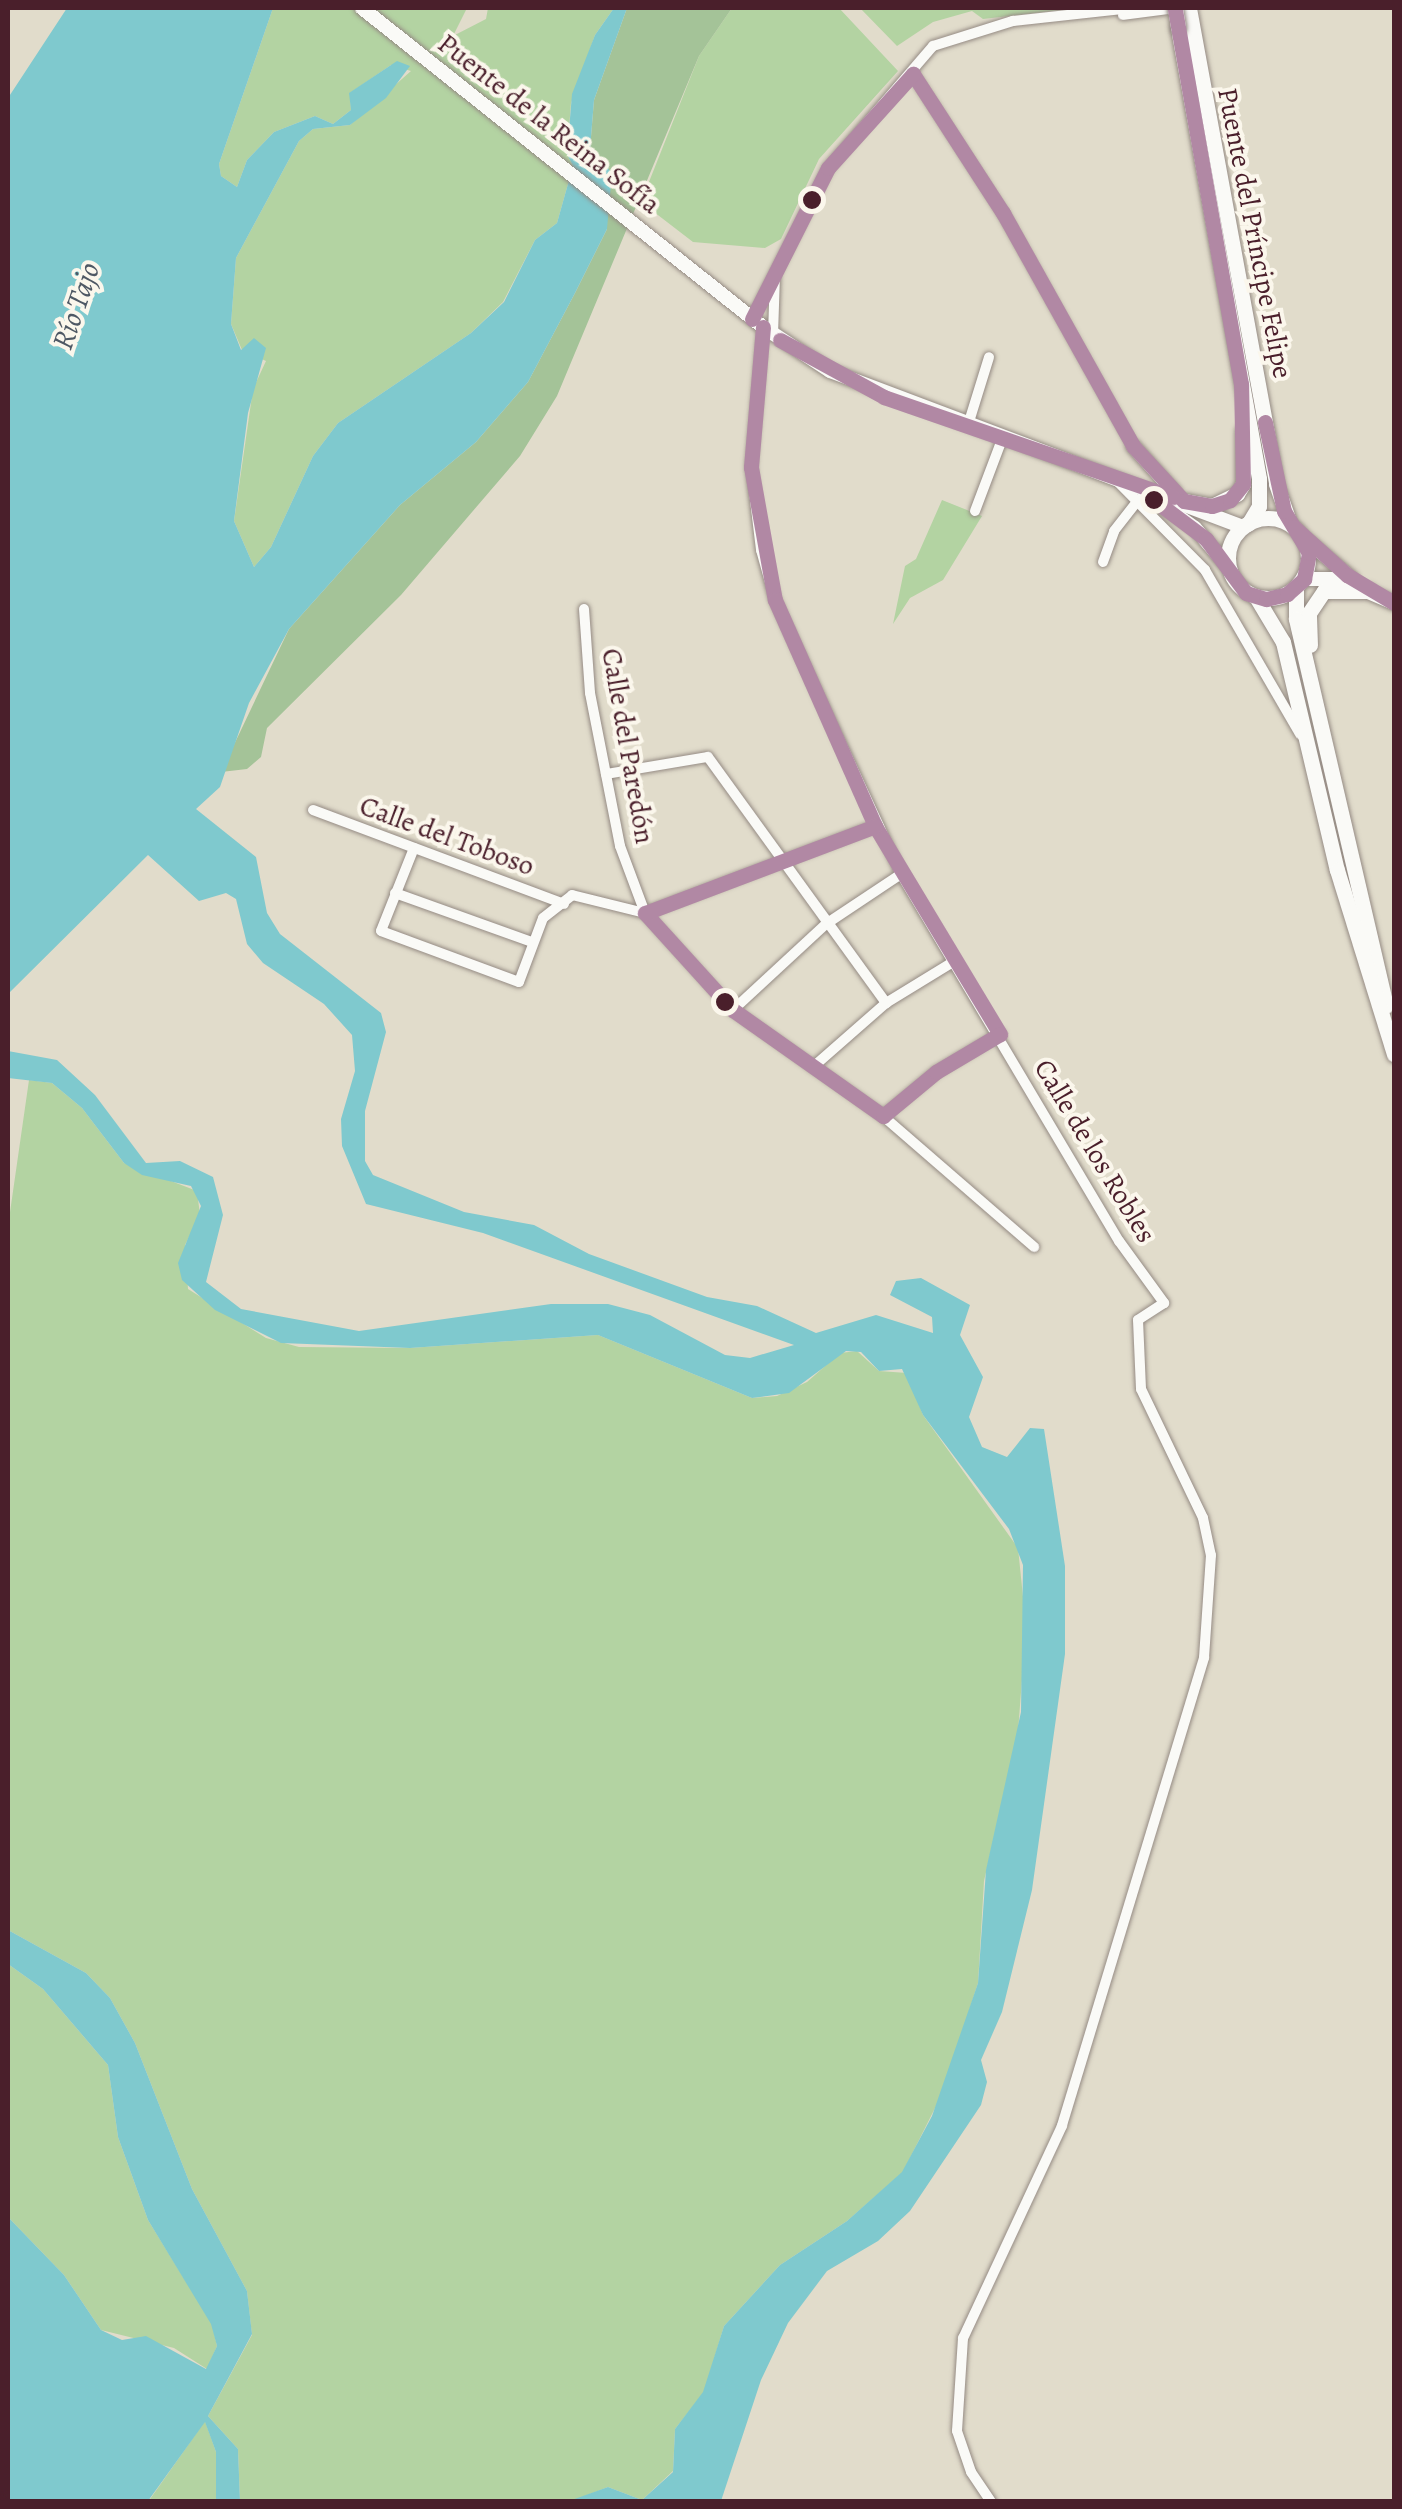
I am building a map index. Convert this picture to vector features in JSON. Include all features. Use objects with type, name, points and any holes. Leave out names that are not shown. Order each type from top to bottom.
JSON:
[{"type":"main road","name":"Puente de la Reina Sofía","points":[[362,8],[767,330],[884,396],[1111,476],[1139,494]]},
{"type":"main road","name":"Puente del Príncipe Felipe","points":[[1176,8],[1185,27],[1276,484],[1296,530]]},
{"type":"main road","name":"Puente del Príncipe Felipe","points":[[1189,8],[1185,27],[1261,493],[1246,525]]},
{"type":"main road","points":[[1139,494],[1224,503],[1243,484],[1241,384]]},
{"type":"main road","points":[[1133,446],[1184,501],[1246,525]]},
{"type":"main road","points":[[1111,476],[1128,469],[1133,446]]},
{"type":"main road","points":[[1133,446],[1139,494]]},
{"type":"main road","points":[[1139,494],[1196,528],[1239,586],[1256,597],[1284,642],[1305,744],[1394,1054]]},
{"type":"main road","points":[[1229,568],[1232,541],[1246,525],[1269,518],[1296,530],[1369,590]]},
{"type":"main road","points":[[1296,530],[1309,553],[1300,583],[1296,619],[1394,1054]]},
{"type":"main road","points":[[1256,597],[1277,598],[1300,583],[1338,579],[1394,603]]},
{"type":"main road","points":[[1316,698],[1308,632],[1314,600],[1340,586],[1369,590]]},
{"type":"street","points":[[758,357],[767,330],[776,268],[828,168],[914,74],[933,46],[968,30],[1131,8]]},
{"type":"street","points":[[1057,18],[1176,8]]},
{"type":"street","points":[[914,74],[1003,213],[1133,446]]},
{"type":"street","points":[[767,330],[776,268]]},
{"type":"street","name":"Calle de los Robles","points":[[767,330],[758,357],[751,467],[761,550],[775,600],[875,826],[901,874],[1000,1034],[1120,1241],[1164,1303],[1138,1320],[1141,1389],[1203,1518],[1211,1555],[1204,1658],[1062,2126],[964,2338],[957,2431],[971,2472],[991,2502]]},
{"type":"street","points":[[968,424],[989,357]]},
{"type":"street","points":[[976,511],[1003,437]]},
{"type":"street","points":[[1103,562],[1114,532],[1139,494],[1205,570],[1305,744]]},
{"type":"street","name":"Calle del Paredón","points":[[584,610],[620,846],[646,913],[733,1010],[883,1116],[1034,1247]]},
{"type":"street","points":[[606,774],[708,758],[886,1003]]},
{"type":"street","name":"Calle del Toboso","points":[[313,810],[564,904]]},
{"type":"street","points":[[414,848],[382,931],[519,982],[543,918],[572,895],[646,913],[875,826]]},
{"type":"street","points":[[733,1010],[826,924],[901,874]]},
{"type":"street","points":[[396,893],[532,942]]},
{"type":"street","points":[[813,1067],[886,1003],[954,962]]},
{"type":"street","points":[[883,1116],[936,1072],[1000,1034]]},
{"type":"green space","points":[[273,8],[467,8],[453,36],[486,19],[488,8],[614,8],[595,35],[571,103],[567,154],[573,166],[557,223],[535,240],[503,302],[471,333],[338,423],[313,456],[271,547],[254,567],[234,521],[253,389],[266,361],[242,350],[231,324],[236,258],[299,141],[313,129],[350,125],[411,71],[391,65],[350,93],[351,110],[333,124],[315,116],[274,132],[247,160],[237,187],[221,176],[219,164]]},
{"type":"green space","points":[[627,8],[732,8],[699,56],[557,396],[520,456],[401,595],[267,728],[261,757],[247,769],[221,772],[289,629],[400,505],[476,442],[528,382],[607,229],[590,149],[594,100]]},
{"type":"green space","points":[[732,8],[839,8],[898,71],[819,159],[781,239],[765,248],[693,242],[641,202],[699,56]]},
{"type":"green space","points":[[860,8],[1078,8],[983,19],[972,11],[933,22],[897,46]]},
{"type":"green space","points":[[942,500],[982,516],[943,580],[910,598],[893,624],[905,566],[916,559]]},
{"type":"green space","points":[[29,1080],[52,1083],[82,1108],[124,1163],[197,1191],[200,1215],[185,1245],[188,1289],[266,1338],[299,1347],[410,1348],[598,1335],[752,1398],[777,1396],[807,1382],[840,1353],[857,1351],[879,1371],[907,1373],[923,1415],[1018,1548],[1026,1626],[1018,1732],[984,1881],[978,1983],[942,2094],[903,2172],[847,2221],[780,2265],[724,2326],[704,2392],[675,2429],[673,2471],[642,2500],[608,2487],[569,2502],[240,2501],[238,2449],[208,2416],[252,2335],[247,2291],[192,2189],[135,2043],[110,1998],[86,1973],[8,1930],[8,1226]]},
{"type":"green space","points":[[8,1964],[43,1989],[108,2065],[118,2137],[148,2220],[212,2324],[217,2346],[207,2369],[174,2348],[101,2330],[64,2275],[8,2217]]},
{"type":"green space","points":[[205,2421],[216,2452],[216,2501],[148,2502]]},
{"type":"water","name":"Río Tajo","points":[[67,8],[273,8],[219,164],[221,176],[237,187],[247,160],[274,132],[315,116],[333,124],[351,110],[349,93],[397,61],[410,66],[386,98],[350,125],[313,129],[299,141],[236,258],[231,324],[241,350],[254,338],[266,348],[248,413],[234,521],[254,567],[271,547],[313,456],[338,423],[471,333],[504,302],[535,240],[557,223],[573,166],[567,154],[572,94],[595,35],[614,8],[627,8],[594,100],[590,149],[612,173],[607,229],[528,382],[476,442],[400,505],[289,629],[249,703],[220,787],[196,809],[256,857],[267,913],[280,934],[381,1013],[386,1032],[365,1111],[365,1161],[373,1175],[464,1212],[534,1225],[589,1254],[707,1297],[757,1306],[816,1333],[876,1315],[933,1333],[932,1317],[890,1295],[896,1281],[921,1278],[970,1305],[960,1335],[983,1377],[969,1417],[982,1447],[1007,1457],[1030,1428],[1044,1429],[1065,1566],[1065,1654],[1032,1890],[1002,2012],[981,2060],[987,2082],[981,2105],[910,2211],[878,2241],[827,2271],[788,2323],[761,2380],[721,2501],[569,2501],[608,2487],[642,2500],[673,2472],[675,2429],[703,2392],[724,2326],[780,2265],[847,2221],[902,2172],[932,2116],[978,1983],[986,1870],[1021,1712],[1023,1565],[1009,1529],[923,1415],[902,1369],[879,1371],[861,1352],[846,1351],[789,1393],[752,1398],[598,1335],[410,1348],[281,1343],[215,1310],[182,1280],[178,1263],[201,1206],[191,1186],[142,1175],[124,1163],[82,1108],[52,1083],[8,1078],[8,1051],[57,1060],[95,1095],[146,1163],[180,1161],[213,1177],[223,1215],[206,1282],[241,1309],[359,1331],[551,1304],[608,1304],[650,1315],[725,1355],[750,1358],[794,1345],[483,1233],[366,1204],[342,1146],[341,1119],[355,1071],[352,1035],[324,1004],[263,963],[247,944],[236,899],[226,893],[199,901],[148,855],[8,994],[8,98]]},
{"type":"water","points":[[8,1930],[86,1973],[110,1998],[135,2043],[192,2189],[247,2291],[252,2334],[208,2416],[238,2449],[240,2501],[216,2501],[216,2452],[205,2422],[148,2501],[8,2501],[8,2217],[64,2275],[101,2330],[122,2340],[146,2336],[206,2369],[217,2346],[211,2324],[148,2220],[118,2137],[108,2065],[43,1989],[8,1964]]},
{"type":"transit line","points":[[913,74],[1003,213],[1133,446],[1184,501],[1212,506],[1230,500],[1243,484],[1241,384],[1175,8]]},
{"type":"transit line","points":[[752,319],[828,168],[913,74]]},
{"type":"transit line","points":[[763,327],[751,467],[775,600],[875,826],[1000,1034]]},
{"type":"transit line","points":[[780,340],[884,397],[1173,497]]},
{"type":"transit line","points":[[1154,500],[1206,539],[1246,593],[1266,599],[1287,594],[1304,579],[1309,553],[1284,511],[1265,422]]},
{"type":"transit line","points":[[1294,527],[1347,575],[1394,603]]},
{"type":"transit line","points":[[645,913],[875,826]]},
{"type":"transit line","points":[[645,913],[733,1010],[883,1116]]},
{"type":"transit line","points":[[883,1116],[936,1072],[1000,1034]]}]
